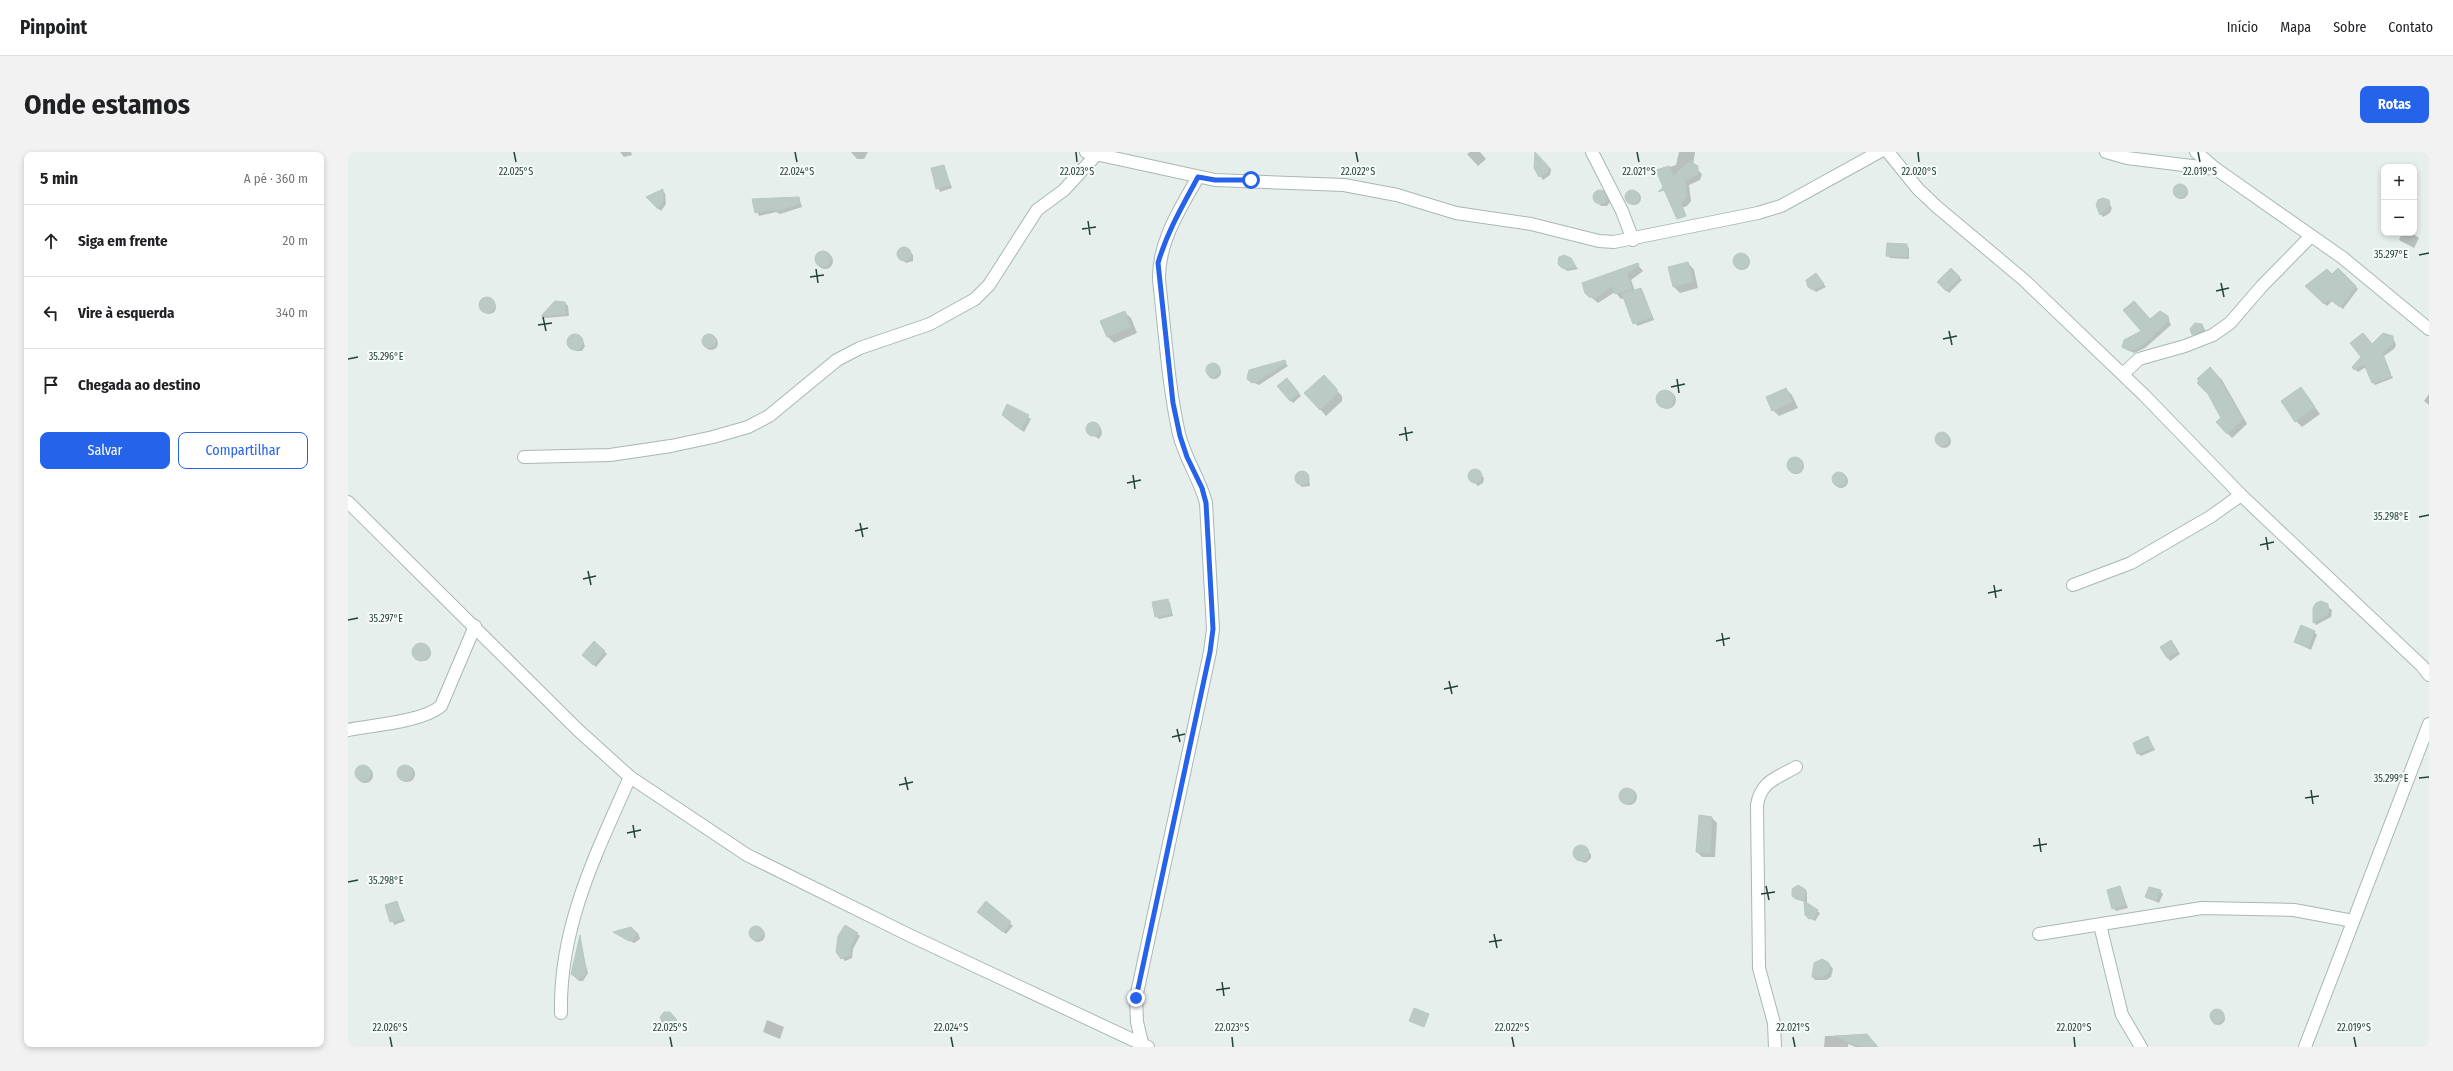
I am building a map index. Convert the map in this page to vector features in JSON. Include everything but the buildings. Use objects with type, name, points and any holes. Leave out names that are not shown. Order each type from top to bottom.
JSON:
[{"type":"street","points":[[1592,152],[1622,211],[1632,240]]},
{"type":"street","points":[[524,458],[610,455],[671,446],[748,427],[770,416],[837,360],[860,348],[930,324],[975,299],[989,285],[1037,210],[1064,190],[1091,153],[1215,180],[1344,186],[1397,195],[1456,214],[1532,224],[1598,241],[1632,240],[1758,213],[1781,206],[1879,152]]},
{"type":"street","points":[[1888,152],[1918,189],[1936,207],[2019,275],[2122,374],[2241,495],[2422,666],[2429,675]]},
{"type":"street","points":[[2106,152],[2127,158],[2216,169]]},
{"type":"street","points":[[2196,152],[2216,169],[2343,258],[2429,329]]},
{"type":"street","points":[[1145,1046],[1137,1022],[1136,998],[1210,652],[1213,629],[1206,503],[1202,488],[1187,457],[1180,436],[1173,403],[1158,263],[1163,247],[1198,177]]},
{"type":"street","points":[[2122,374],[2138,359],[2185,346],[2213,335],[2230,323],[2244,310],[2262,286],[2312,236]]},
{"type":"street","points":[[2073,585],[2132,563],[2210,517],[2241,495]]},
{"type":"street","points":[[348,502],[475,626],[578,730],[630,777],[747,855],[911,936],[1145,1046]]},
{"type":"street","points":[[348,730],[416,717],[434,711],[441,706],[475,626]]},
{"type":"street","points":[[2305,1047],[2429,724]]},
{"type":"street","points":[[1775,1047],[1774,1023],[1759,968],[1756,805],[1759,792],[1767,783],[1796,767]]},
{"type":"street","points":[[561,1013],[560,982],[574,911],[594,859],[630,777]]},
{"type":"street","points":[[2039,934],[2202,908],[2228,907],[2294,910],[2353,921]]},
{"type":"street","points":[[2100,925],[2122,1015],[2141,1047]]},
{"type":"route","points":[[1136,998],[1210,652],[1213,629],[1206,503],[1202,488],[1187,457],[1180,436],[1173,403],[1158,263],[1176,216],[1198,177],[1215,180],[1251,180]]}]
